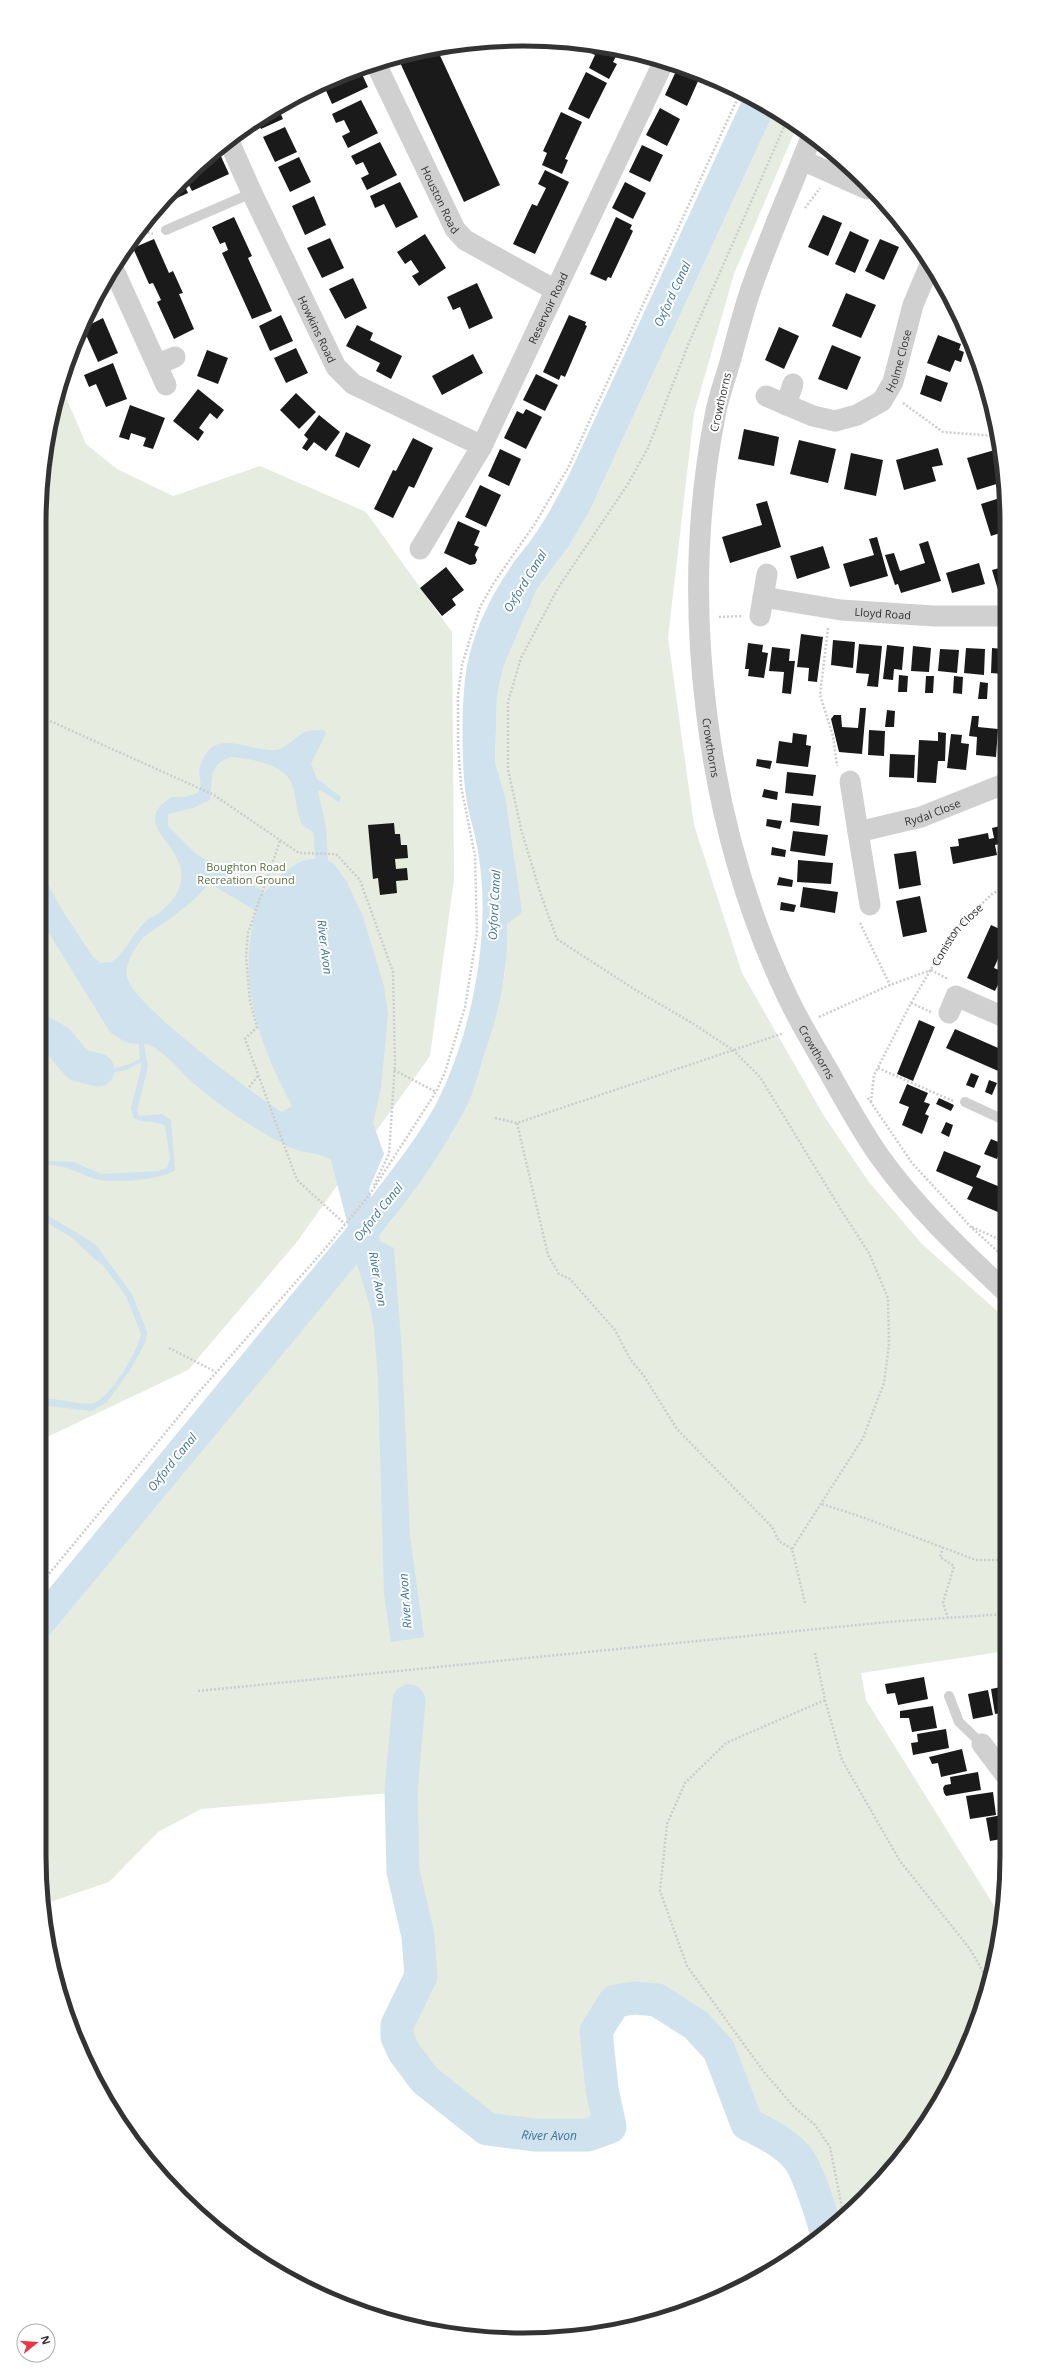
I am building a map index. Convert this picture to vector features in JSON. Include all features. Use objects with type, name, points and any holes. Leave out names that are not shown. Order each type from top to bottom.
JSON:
[{"type":"street","name":"Reservoir Road","points":[[420,549],[482,446],[661,67]]},
{"type":"street","name":"Houston Road","points":[[378,69],[455,229],[465,240],[555,290]]},
{"type":"street","name":"Crowthorns","points":[[809,142],[751,289],[715,415],[701,518],[698,621],[705,703],[718,788],[735,852],[759,927],[787,996],[804,1027],[880,1156],[912,1196],[971,1259],[1000,1286]]},
{"type":"street","name":"Howkins Road","points":[[231,146],[336,368],[353,384],[482,446]]},
{"type":"street","points":[[802,160],[859,185]]},
{"type":"street","name":"Holme Close","points":[[766,396],[813,416],[835,421],[858,415],[882,401],[893,382],[913,305],[928,270]]},
{"type":"street","points":[[116,274],[166,361],[166,385]]},
{"type":"street","points":[[786,405],[793,384]]},
{"type":"street","points":[[761,610],[767,574]]},
{"type":"street","name":"Lloyd Road","points":[[761,610],[831,608],[934,616],[1000,616]]},
{"type":"street","points":[[850,781],[870,904]]},
{"type":"street","name":"Rydal Close","points":[[858,832],[921,817],[1000,786]]},
{"type":"street","points":[[949,1012],[956,996],[1000,1015]]},
{"type":"street","points":[[982,1744],[1000,1763]]},
{"type":"lane","points":[[166,230],[252,193]]},
{"type":"lane","points":[[965,1102],[1000,1118]]},
{"type":"lane","points":[[949,1696],[959,1722],[982,1744]]},
{"type":"path","points":[[46,1578],[216,1372],[324,1250],[370,1194],[436,1092],[445,1072],[465,1007],[477,933],[475,856],[461,786],[458,744],[458,696],[462,665],[470,637],[480,608],[493,584],[534,524],[568,468],[739,97]]},
{"type":"path","points":[[785,124],[688,345],[648,448],[628,484],[558,588],[521,658],[508,702],[510,776],[521,829],[540,895],[557,939],[634,989],[692,1023],[733,1050],[760,1077],[869,1253],[888,1298],[889,1344],[884,1383],[863,1438],[792,1549]]},
{"type":"path","points":[[802,214],[821,187],[835,174]]},
{"type":"path","points":[[888,392],[943,432],[992,436]]},
{"type":"path","points":[[831,608],[820,695],[833,736],[839,781],[850,781]]},
{"type":"path","points":[[717,617],[761,610]]},
{"type":"path","points":[[46,719],[214,795],[299,853],[336,854],[360,880],[393,972],[395,1063],[389,1154],[370,1194]]},
{"type":"path","points":[[280,840],[254,913],[246,957],[250,1001],[257,1027],[245,1039],[297,1180],[345,1224]]},
{"type":"path","name":"Coniston Close","points":[[871,1102],[874,1075],[954,930],[992,894],[1000,890]]},
{"type":"path","points":[[870,904],[860,923],[890,985]]},
{"type":"path","points":[[495,1118],[517,1123],[804,1027],[816,1019],[890,985],[931,970]]},
{"type":"path","points":[[878,1068],[956,1102],[965,1102]]},
{"type":"path","points":[[394,1070],[436,1092]]},
{"type":"path","points":[[249,1087],[258,1075]]},
{"type":"path","points":[[866,1097],[871,1102],[912,1163],[970,1226],[1000,1253]]},
{"type":"path","points":[[517,1123],[548,1255],[559,1274],[570,1279],[614,1330],[630,1358],[644,1376],[676,1429],[744,1501],[772,1527],[778,1541],[792,1549],[805,1603]]},
{"type":"path","points":[[970,1226],[1000,1240]]},
{"type":"path","points":[[169,1348],[216,1372]]},
{"type":"path","points":[[822,1504],[862,1516],[976,1560],[1000,1560]]},
{"type":"path","points":[[943,1547],[940,1557],[954,1566],[943,1603],[948,1618]]},
{"type":"path","points":[[198,1691],[857,1625],[1000,1614]]},
{"type":"path","points":[[815,1653],[825,1700],[842,1760],[900,1860],[970,1949],[985,1975]]},
{"type":"path","points":[[825,1700],[726,1743],[685,1783],[667,1824],[660,1891],[687,1966],[764,2072],[794,2107],[815,2125],[830,2147],[843,2210]]},
{"type":"green space","points":[[772,116],[795,131],[734,274],[694,413],[668,638],[694,825],[742,973],[824,1116],[869,1182],[922,1244],[1000,1314],[1000,1652],[861,1673],[866,1700],[997,1910],[991,1949],[975,2009],[964,2039],[951,2067],[920,2121],[882,2171],[838,2215],[824,2225],[814,2192],[805,2170],[796,2156],[767,2134],[747,2124],[719,2050],[696,2025],[657,2000],[635,1998],[615,2001],[596,2031],[602,2089],[610,2127],[588,2135],[534,2135],[487,2129],[425,2080],[404,2052],[397,2037],[397,2025],[421,1976],[418,1936],[403,1871],[401,1792],[201,1809],[158,1832],[109,1882],[48,1902],[46,1856],[46,1640],[392,1220],[451,1135],[466,1108],[491,1034],[505,974],[507,924],[515,863],[506,799],[495,762],[497,696],[504,665],[537,589],[569,546],[589,512]]},
{"type":"green space","name":"Boughton Road Recreation Ground","points":[[64,393],[86,444],[117,469],[173,496],[260,466],[366,512],[452,632],[454,879],[430,1056],[296,1243],[188,1370],[46,1438],[46,523],[50,461],[55,430]]},
{"type":"water","name":"Oxford Canal","points":[[742,100],[772,116],[589,512],[569,546],[537,589],[504,665],[497,696],[495,762],[506,799],[522,912],[507,924],[506,959],[498,1009],[468,1104],[436,1159],[403,1206],[379,1236],[380,1241],[394,1248],[402,1353],[410,1537],[424,1637],[391,1642],[384,1593],[378,1379],[374,1328],[370,1306],[357,1264],[46,1640],[46,1593],[348,1226],[331,1160],[317,1154],[294,1149],[268,1136],[227,1109],[202,1090],[162,1053],[149,1045],[144,1044],[148,1067],[137,1110],[139,1116],[162,1114],[171,1120],[175,1170],[160,1176],[138,1180],[107,1181],[92,1178],[63,1167],[46,1165],[46,1161],[74,1162],[101,1174],[158,1171],[167,1168],[170,1159],[165,1126],[134,1118],[131,1108],[141,1069],[141,1062],[127,1070],[107,1073],[78,1067],[46,1036],[46,1031],[76,1060],[87,1066],[95,1068],[119,1067],[140,1059],[139,1044],[127,1042],[110,1032],[46,928],[46,881],[62,910],[93,957],[100,963],[112,962],[117,958],[146,921],[158,914],[178,892],[182,874],[178,861],[157,828],[155,818],[159,808],[172,797],[184,797],[198,793],[200,789],[200,767],[205,755],[212,747],[230,743],[260,749],[276,750],[285,746],[305,732],[311,730],[324,730],[326,733],[311,764],[317,779],[341,797],[339,802],[321,790],[318,791],[326,827],[328,861],[334,864],[347,882],[363,917],[384,986],[388,1014],[381,1088],[373,1123],[384,1154],[369,1189],[371,1197],[414,1140],[436,1104],[460,1047],[469,1016],[476,984],[480,951],[482,888],[476,839],[468,808],[464,777],[462,740],[466,672],[477,630],[489,603],[514,561],[531,541],[568,477]],"holes":[[[231,757],[264,763],[286,774],[292,785],[301,822],[314,834],[315,859],[294,865],[281,875],[265,892],[196,854],[168,826],[168,814],[193,808],[210,800],[213,774],[218,764]],[[209,883],[256,911],[250,937],[250,987],[254,1012],[261,1036],[280,1083],[292,1106],[282,1112],[224,1070],[173,1029],[136,992],[128,980],[127,975],[127,966],[140,941],[188,904]]]},
{"type":"water","points":[[46,1214],[95,1244],[132,1294],[147,1332],[146,1341],[129,1372],[107,1402],[92,1411],[46,1406],[46,1398],[89,1404],[101,1399],[123,1373],[139,1341],[141,1334],[126,1296],[91,1249],[46,1222]]},
{"type":"building","points":[[592,51],[617,55],[613,62],[617,64],[609,79],[589,68],[595,55],[591,53]]},
{"type":"building","points":[[439,54],[500,185],[464,202],[400,62]]},
{"type":"building","points":[[676,71],[699,79],[687,106],[665,95]]},
{"type":"building","points":[[586,72],[607,83],[589,119],[568,109]]},
{"type":"building","points":[[362,74],[368,87],[332,104],[325,89]]},
{"type":"building","points":[[361,100],[378,133],[348,148],[342,136],[350,132],[344,120],[336,123],[332,114]]},
{"type":"building","points":[[660,108],[680,119],[667,146],[646,135]]},
{"type":"building","points":[[561,112],[582,122],[565,159],[568,160],[562,174],[542,165],[547,153],[543,151]]},
{"type":"building","points":[[280,113],[283,119],[261,129],[259,125]]},
{"type":"building","points":[[285,127],[297,152],[275,162],[263,137]]},
{"type":"building","points":[[380,142],[397,175],[367,190],[361,178],[369,174],[363,162],[356,165],[351,156]]},
{"type":"building","points":[[642,145],[663,155],[650,182],[629,172]]},
{"type":"building","points":[[220,155],[229,174],[192,191],[188,184],[208,164]]},
{"type":"building","points":[[299,157],[311,182],[290,192],[278,167]]},
{"type":"building","points":[[545,170],[569,182],[535,254],[513,244],[532,204],[537,206],[546,188],[538,184]]},
{"type":"building","points":[[400,182],[418,217],[396,228],[384,204],[375,208],[370,196]]},
{"type":"building","points":[[625,182],[646,193],[633,219],[612,208]]},
{"type":"building","points":[[185,187],[188,193],[172,200]]},
{"type":"building","points":[[314,196],[326,225],[305,235],[292,206]]},
{"type":"building","points":[[823,215],[842,223],[828,256],[808,247]]},
{"type":"building","points":[[234,217],[252,256],[248,258],[272,311],[252,319],[222,253],[228,250],[225,242],[220,244],[212,227]]},
{"type":"building","points":[[616,217],[632,225],[630,229],[633,231],[611,278],[608,277],[606,281],[590,274]]},
{"type":"building","points":[[850,231],[869,240],[855,273],[835,264]]},
{"type":"building","points":[[425,234],[446,268],[419,286],[412,276],[419,272],[411,260],[405,264],[397,252]]},
{"type":"building","points":[[330,238],[344,268],[322,278],[307,248]]},
{"type":"building","points":[[154,239],[169,273],[173,271],[183,293],[179,294],[194,329],[174,339],[157,302],[161,300],[153,283],[149,284],[134,248]]},
{"type":"building","points":[[880,239],[899,247],[884,280],[865,271]]},
{"type":"building","points":[[353,278],[367,308],[345,319],[329,289]]},
{"type":"building","points":[[477,283],[493,318],[469,329],[460,307],[453,310],[447,297]]},
{"type":"building","points":[[846,293],[876,305],[861,338],[832,326]]},
{"type":"building","points":[[281,315],[293,341],[270,351],[259,326]]},
{"type":"building","points":[[569,315],[586,322],[585,325],[587,326],[565,377],[561,375],[559,380],[543,372]]},
{"type":"building","points":[[103,318],[118,353],[98,362],[85,333],[89,325]]},
{"type":"building","points":[[357,325],[373,333],[370,340],[402,356],[391,379],[376,371],[380,363],[346,346]]},
{"type":"building","points":[[779,327],[799,336],[784,369],[765,360]]},
{"type":"building","points":[[938,335],[961,344],[959,350],[964,352],[961,362],[955,360],[950,372],[927,363]]},
{"type":"building","points":[[832,345],[861,357],[847,390],[818,379]]},
{"type":"building","points":[[296,348],[308,373],[286,383],[274,358]]},
{"type":"building","points":[[207,350],[228,358],[218,384],[197,376]]},
{"type":"building","points":[[473,354],[483,373],[442,395],[432,376]]},
{"type":"building","points":[[113,363],[127,399],[106,407],[96,384],[89,387],[84,375]]},
{"type":"building","points":[[536,374],[558,385],[545,411],[523,400]]},
{"type":"building","points":[[926,375],[948,383],[941,402],[920,394]]},
{"type":"building","points":[[198,389],[224,410],[217,419],[210,413],[199,428],[204,432],[198,441],[173,421]]},
{"type":"building","points":[[296,393],[316,412],[299,429],[280,410]]},
{"type":"building","points":[[130,405],[165,418],[153,449],[143,446],[146,438],[131,433],[129,440],[119,437]]},
{"type":"building","points":[[526,409],[542,417],[526,449],[504,438],[517,411],[523,414]]},
{"type":"building","points":[[319,415],[340,432],[326,451],[314,442],[307,451],[302,448],[308,439],[304,435]]},
{"type":"building","points":[[744,429],[779,437],[774,466],[738,459]]},
{"type":"building","points":[[346,432],[371,445],[359,468],[335,456]]},
{"type":"building","points":[[413,438],[433,448],[414,488],[409,486],[393,518],[374,509],[393,470],[396,471]]},
{"type":"building","points":[[799,440],[836,449],[828,483],[790,474]]},
{"type":"building","points":[[938,448],[943,465],[932,467],[936,481],[904,490],[896,460]]},
{"type":"building","points":[[500,449],[521,459],[509,486],[488,476]]},
{"type":"building","points":[[994,450],[998,483],[977,490],[967,458]]},
{"type":"building","points":[[851,453],[883,460],[876,496],[844,489]]},
{"type":"building","points":[[480,485],[501,495],[486,527],[465,517]]},
{"type":"building","points":[[999,498],[1000,533],[991,536],[981,504]]},
{"type":"building","points":[[767,501],[781,547],[730,563],[722,537],[762,525],[756,504]]},
{"type":"building","points":[[458,521],[480,531],[474,545],[479,547],[475,555],[477,560],[475,564],[470,565],[444,553]]},
{"type":"building","points":[[877,537],[888,576],[850,587],[843,564],[874,555],[869,539]]},
{"type":"building","points":[[928,541],[941,581],[901,593],[898,584],[895,585],[885,555],[894,553],[900,571],[925,563],[919,544]]},
{"type":"building","points":[[823,546],[830,568],[797,579],[790,556]]},
{"type":"building","points":[[979,563],[985,584],[952,593],[946,573]]},
{"type":"building","points":[[446,567],[464,590],[452,599],[456,605],[442,616],[420,588]]},
{"type":"building","points":[[1000,568],[999,593],[992,570]]},
{"type":"building","points":[[801,634],[823,637],[817,682],[808,681],[809,668],[797,667]]},
{"type":"building","points":[[833,640],[855,642],[853,668],[831,665]]},
{"type":"building","points":[[748,643],[763,645],[762,652],[768,653],[764,678],[748,676],[749,669],[745,669]]},
{"type":"building","points":[[859,644],[882,646],[878,687],[867,686],[869,674],[856,673]]},
{"type":"building","points":[[887,645],[904,647],[902,670],[894,669],[893,680],[883,679]]},
{"type":"building","points":[[913,646],[931,648],[929,672],[911,671]]},
{"type":"building","points":[[772,647],[790,649],[789,661],[795,661],[791,694],[782,693],[784,672],[769,671]]},
{"type":"building","points":[[966,648],[985,649],[984,675],[964,673]]},
{"type":"building","points":[[992,648],[1000,649],[1000,674],[991,673]]},
{"type":"building","points":[[940,649],[959,650],[957,673],[938,671]]},
{"type":"building","points":[[899,675],[908,676],[907,692],[898,692]]},
{"type":"building","points":[[926,676],[934,676],[933,693],[925,693]]},
{"type":"building","points":[[954,676],[963,677],[962,694],[953,693]]},
{"type":"building","points":[[980,682],[988,683],[987,699],[978,699]]},
{"type":"building","points":[[860,708],[866,708],[862,754],[839,752],[831,719],[834,715],[841,715],[842,727],[858,728]]},
{"type":"building","points":[[887,710],[895,711],[894,727],[885,727]]},
{"type":"building","points":[[972,716],[979,716],[978,727],[998,729],[996,757],[976,755],[977,737],[969,736]]},
{"type":"building","points":[[869,730],[885,731],[884,756],[868,755]]},
{"type":"building","points":[[938,732],[946,733],[945,761],[938,761],[936,783],[917,782],[919,740],[938,741]]},
{"type":"building","points":[[793,733],[807,735],[806,745],[811,746],[808,767],[776,763],[779,741],[792,743]]},
{"type":"building","points":[[951,734],[962,735],[961,743],[969,744],[966,770],[947,768]]},
{"type":"building","points":[[890,754],[915,755],[914,778],[889,777]]},
{"type":"building","points":[[757,759],[772,761],[770,769],[756,766]]},
{"type":"building","points":[[787,772],[816,775],[813,796],[785,793]]},
{"type":"building","points":[[764,789],[778,792],[777,800],[762,797]]},
{"type":"building","points":[[792,803],[821,806],[819,826],[790,822]]},
{"type":"building","points":[[767,819],[782,821],[780,829],[766,826]]},
{"type":"building","points":[[394,823],[395,834],[400,834],[401,845],[407,845],[408,858],[395,859],[396,869],[407,868],[408,880],[396,881],[397,893],[380,895],[378,878],[373,879],[368,825]]},
{"type":"building","points":[[1000,826],[1000,844],[995,845],[997,855],[953,864],[950,847],[959,846],[958,839],[988,833],[989,839],[994,838],[992,828]]},
{"type":"building","points":[[793,831],[828,835],[825,856],[790,851]]},
{"type":"building","points":[[772,847],[786,850],[785,857],[771,855]]},
{"type":"building","points":[[916,851],[921,885],[899,889],[894,854]]},
{"type":"building","points":[[798,860],[833,863],[831,884],[797,882]]},
{"type":"building","points":[[779,877],[793,880],[792,887],[777,885]]},
{"type":"building","points":[[803,887],[838,892],[835,913],[800,907]]},
{"type":"building","points":[[920,896],[927,932],[903,937],[896,901]]},
{"type":"building","points":[[781,902],[796,905],[794,912],[780,910]]},
{"type":"building","points":[[991,925],[1000,929],[1000,954],[994,968],[1000,970],[1000,980],[995,991],[967,978]]},
{"type":"building","points":[[919,1020],[935,1027],[913,1081],[897,1074]]},
{"type":"building","points":[[955,1029],[1000,1049],[1000,1072],[946,1048]]},
{"type":"building","points":[[971,1073],[979,1076],[974,1088],[966,1085]]},
{"type":"building","points":[[989,1080],[997,1083],[992,1095],[985,1092]]},
{"type":"building","points":[[907,1084],[928,1093],[924,1102],[930,1104],[925,1114],[929,1116],[922,1134],[902,1125],[909,1107],[899,1103]]},
{"type":"building","points":[[939,1098],[954,1105],[951,1111],[936,1104]]},
{"type":"building","points":[[946,1122],[953,1125],[949,1137],[941,1133]]},
{"type":"building","points":[[991,1139],[1000,1143],[1000,1152],[997,1159],[984,1154]]},
{"type":"building","points":[[944,1151],[981,1166],[976,1177],[1000,1187],[1000,1213],[967,1199],[973,1187],[936,1171]]},
{"type":"building","points":[[924,1677],[928,1699],[898,1705],[895,1693],[887,1694],[885,1684]]},
{"type":"building","points":[[1000,1687],[1000,1713],[995,1714],[991,1689]]},
{"type":"building","points":[[988,1690],[993,1715],[973,1719],[968,1694]]},
{"type":"building","points":[[933,1706],[937,1728],[912,1732],[909,1718],[900,1718],[900,1711]]},
{"type":"building","points":[[946,1729],[949,1748],[913,1755],[911,1743],[918,1742],[917,1734]]},
{"type":"building","points":[[962,1749],[967,1771],[941,1777],[938,1763],[932,1764],[929,1757]]},
{"type":"building","points":[[978,1772],[981,1790],[946,1796],[943,1788],[945,1785],[951,1784],[950,1777]]},
{"type":"building","points":[[993,1792],[996,1815],[970,1819],[966,1796]]},
{"type":"building","points":[[1000,1815],[1000,1839],[990,1841],[986,1818]]},
{"type":"waterway","points":[[46,1034],[58,1041],[78,1065],[98,1070]]},
{"type":"waterway","points":[[78,1240],[101,1261]]},
{"type":"waterway","name":"River Avon","points":[[409,1701],[401,1792],[403,1871],[418,1936],[421,1976],[397,2025],[397,2037],[404,2052],[425,2080],[487,2129],[534,2135],[588,2135],[610,2127],[602,2089],[596,2031],[615,2001],[635,1998],[657,2000],[696,2025],[719,2050],[747,2124],[767,2134],[796,2156],[805,2170],[814,2192],[824,2225]]}]
